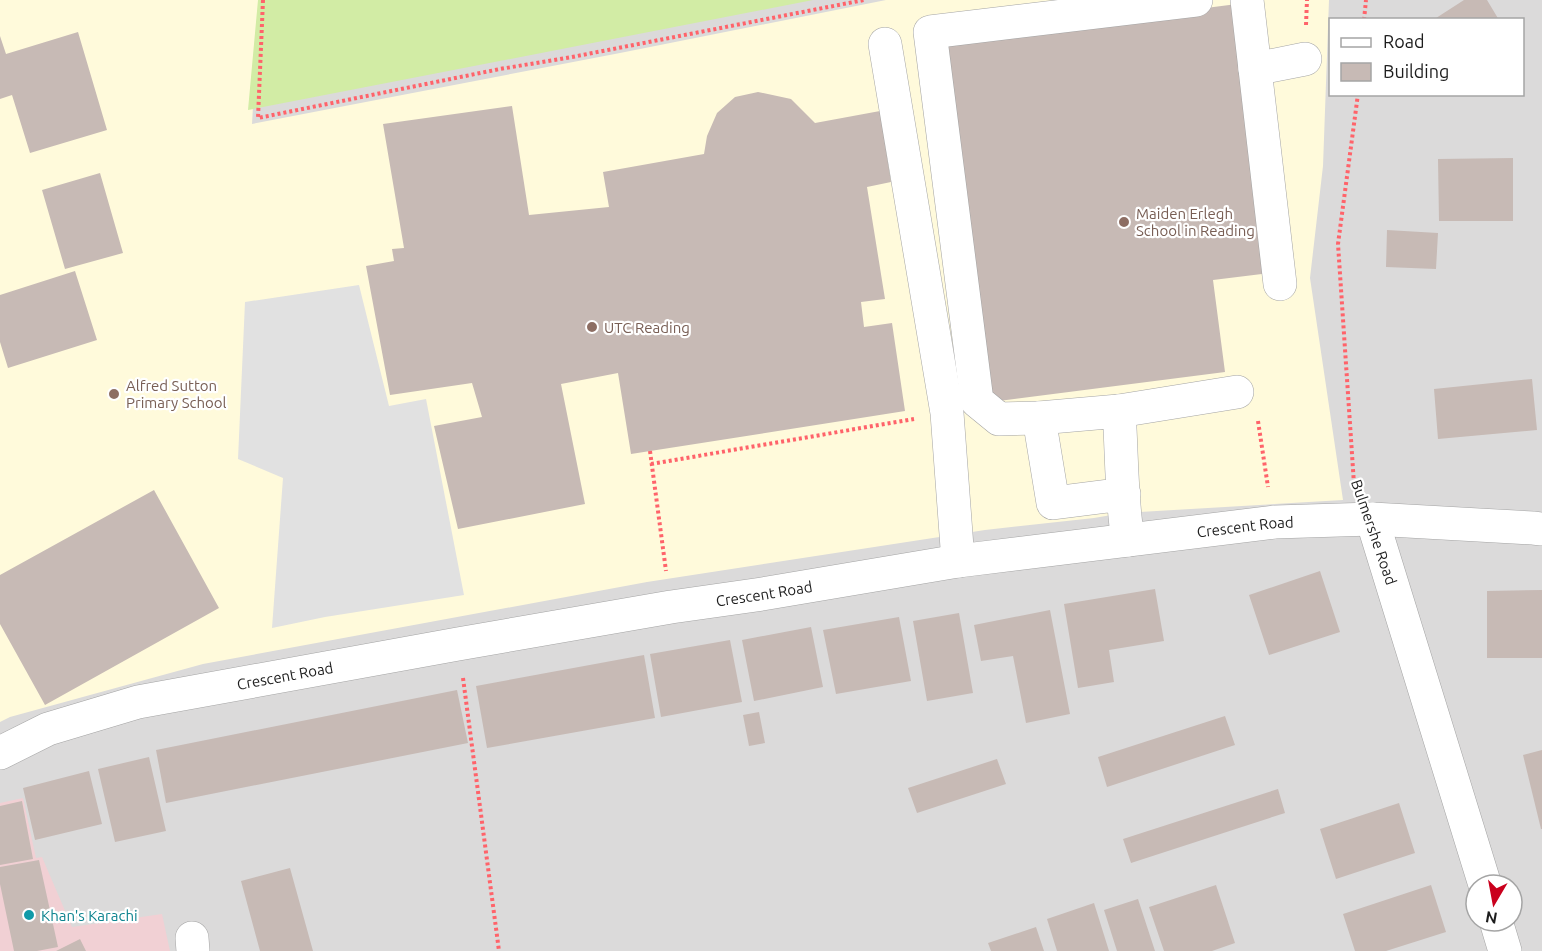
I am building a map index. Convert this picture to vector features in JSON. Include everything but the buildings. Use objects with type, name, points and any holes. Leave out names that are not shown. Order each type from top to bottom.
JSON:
[{"type":"street","points":[[1196,0],[930,32],[977,401],[999,419],[1039,418],[1119,411],[1237,392]]},
{"type":"street","points":[[1247,0],[1280,284]]},
{"type":"street","points":[[885,44],[947,413],[958,561]]},
{"type":"street","points":[[1255,69],[1305,59]]},
{"type":"street","points":[[1119,411],[1124,513],[1128,540]]},
{"type":"street","points":[[1039,418],[1053,503],[1124,494]]},
{"type":"street","name":"Crescent Road","points":[[0,753],[48,729],[138,702],[671,607],[958,561],[1275,522],[1372,519],[1542,529]]},
{"type":"street","name":"Bulmershe Road","points":[[1372,519],[1481,873]]},
{"type":"street","points":[[1500,933],[1505,951]]},
{"type":"path","points":[[263,0],[258,118],[500,69],[864,0]]},
{"type":"path","points":[[1307,0],[1307,7]]},
{"type":"path","points":[[1364,18],[1366,0]]},
{"type":"path","name":"Bulmershe Road","points":[[1358,96],[1338,244],[1354,485],[1372,519]]},
{"type":"path","points":[[651,464],[947,413]]},
{"type":"path","points":[[650,451],[671,607]]},
{"type":"path","points":[[458,644],[499,951]]},
{"type":"shaded area","points":[[0,0],[1542,0],[1542,951],[0,951]]},
{"type":"shaded area","points":[[0,0],[259,0],[252,124],[886,0],[1329,0],[1323,166],[1310,278],[1343,500],[1123,513],[985,530],[647,582],[203,664],[10,717],[0,722]]},
{"type":"shaded area","points":[[359,285],[389,406],[426,399],[464,595],[325,617],[272,628],[283,478],[238,459],[245,302]]},
{"type":"shaded area","points":[[23,798],[36,858],[42,857],[72,927],[162,914],[170,951],[0,951],[0,803]]},
{"type":"green space","points":[[258,0],[813,0],[248,110]]},
{"type":"place","name":"Maiden Erlegh School in Reading","points":[[1124,222]]},
{"type":"place","name":"UTC Reading","points":[[592,327]]},
{"type":"place","name":"Alfred Sutton Primary School","points":[[114,394]]},
{"type":"place","name":"Khan's Karachi","points":[[29,915]]}]
